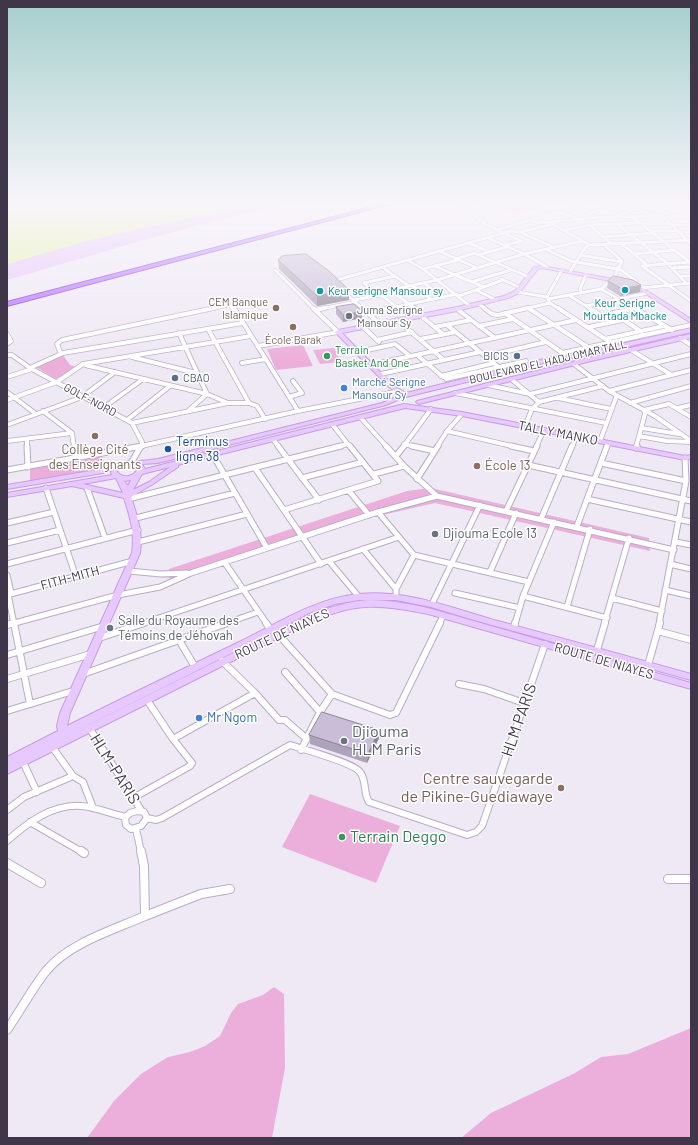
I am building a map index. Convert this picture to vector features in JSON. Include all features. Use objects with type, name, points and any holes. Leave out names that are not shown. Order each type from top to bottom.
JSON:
[{"type":"highway","points":[[7,301],[177,255]]},
{"type":"highway","points":[[7,304],[188,255]]},
{"type":"main road","points":[[338,332],[457,309],[510,296],[521,288],[537,268],[547,267],[613,279],[638,286],[691,321]]},
{"type":"main road","name":"BOULEVARD EL HADJ OMAR TALL","points":[[406,407],[417,405],[419,402],[631,350],[691,330]]},
{"type":"main road","points":[[338,332],[380,374],[395,394],[397,404],[406,407]]},
{"type":"main road","name":"BOULEVARD EL HADJ OMAR TALL","points":[[395,394],[405,395],[451,385],[505,372],[565,354],[595,352],[649,337],[678,335],[691,336]]},
{"type":"main road","points":[[7,487],[103,471],[133,463],[148,463],[211,448],[384,404],[395,394]]},
{"type":"main road","name":"TALLY MANKO","points":[[395,394],[416,397],[419,402],[430,409]]},
{"type":"main road","points":[[7,495],[118,477],[128,478],[273,439],[406,407]]},
{"type":"main road","name":"TALLY MANKO","points":[[406,407],[462,414],[576,437],[688,457]]},
{"type":"main road","points":[[73,484],[128,496],[183,462]]},
{"type":"main road","points":[[128,496],[141,467],[133,463]]},
{"type":"main road","points":[[63,738],[63,718],[73,691],[83,674],[133,562],[138,542],[136,518],[125,485],[114,472],[118,466]]},
{"type":"main road","name":"ROUTE DE NIAYES","points":[[7,762],[63,738],[90,729],[222,662],[275,632],[306,611],[359,596],[396,593],[514,628],[597,650],[648,668],[691,686]]},
{"type":"main road","name":"ROUTE DE NIAYES","points":[[7,770],[53,748],[63,738],[195,667],[275,632],[321,614],[360,604],[392,605],[428,611],[545,644],[691,677]]},
{"type":"street","points":[[338,286],[333,281],[423,255]]},
{"type":"street","points":[[449,255],[477,268]]},
{"type":"street","points":[[423,269],[467,255]]},
{"type":"street","points":[[479,255],[529,277]]},
{"type":"street","points":[[315,310],[455,275],[519,255]]},
{"type":"street","points":[[527,255],[547,267]]},
{"type":"street","points":[[557,255],[577,262],[618,268],[636,281],[638,286],[691,283]]},
{"type":"street","points":[[570,272],[580,255]]},
{"type":"street","points":[[583,255],[622,262]]},
{"type":"street","points":[[615,255],[622,262]]},
{"type":"street","points":[[636,255],[647,265]]},
{"type":"street","points":[[657,255],[667,263],[686,283]]},
{"type":"street","points":[[684,257],[691,257]]},
{"type":"street","points":[[684,257],[690,263]]},
{"type":"street","points":[[407,260],[423,269],[458,295],[470,306]]},
{"type":"street","points":[[479,304],[494,314],[505,313],[528,308],[548,300],[601,289],[613,279],[622,262]]},
{"type":"street","points":[[690,263],[667,263],[642,266],[691,301]]},
{"type":"street","points":[[435,266],[484,287]]},
{"type":"street","points":[[672,268],[691,267]]},
{"type":"street","points":[[383,268],[432,300]]},
{"type":"street","points":[[275,270],[338,332]]},
{"type":"street","points":[[471,282],[511,270]]},
{"type":"street","points":[[548,300],[562,270]]},
{"type":"street","points":[[493,275],[521,288]]},
{"type":"street","points":[[582,293],[580,289],[586,275]]},
{"type":"street","points":[[395,276],[364,283],[396,308]]},
{"type":"street","points":[[680,276],[691,276]]},
{"type":"street","points":[[368,313],[458,295],[503,280]]},
{"type":"street","points":[[424,283],[444,298]]},
{"type":"street","points":[[601,289],[670,329],[691,345]]},
{"type":"street","points":[[476,290],[496,300]]},
{"type":"street","points":[[343,291],[380,324]]},
{"type":"street","points":[[391,291],[401,296],[442,334]]},
{"type":"street","points":[[517,292],[548,300],[617,346]]},
{"type":"street","points":[[586,306],[648,293]]},
{"type":"street","points":[[682,295],[691,294]]},
{"type":"street","points":[[570,296],[612,322]]},
{"type":"street","points":[[61,354],[57,344],[62,340],[222,306],[233,307],[298,411]]},
{"type":"street","points":[[528,308],[595,352]]},
{"type":"street","points":[[602,316],[635,308]]},
{"type":"street","points":[[457,309],[495,338]]},
{"type":"street","points":[[505,313],[565,354],[588,347],[649,337],[670,329],[691,325]]},
{"type":"street","points":[[613,313],[649,337]]},
{"type":"street","points":[[479,326],[513,319]]},
{"type":"street","points":[[397,320],[444,360]]},
{"type":"street","points":[[435,327],[471,320]]},
{"type":"street","points":[[370,364],[470,344],[576,320]]},
{"type":"street","points":[[589,327],[623,320]]},
{"type":"street","points":[[7,377],[61,354],[243,323]]},
{"type":"street","points":[[447,325],[505,372]]},
{"type":"street","points":[[605,339],[664,326]]},
{"type":"street","points":[[363,327],[384,346]]},
{"type":"street","points":[[208,328],[214,342],[249,402]]},
{"type":"street","points":[[258,346],[338,332]]},
{"type":"street","points":[[377,340],[412,332]]},
{"type":"street","points":[[420,339],[456,332]]},
{"type":"street","points":[[179,333],[206,394]]},
{"type":"street","points":[[8,336],[8,343]]},
{"type":"street","points":[[7,400],[57,382],[83,364],[251,336]]},
{"type":"street","points":[[486,356],[546,342]]},
{"type":"street","points":[[358,352],[397,344],[410,356]]},
{"type":"street","points":[[631,350],[670,374]]},
{"type":"street","points":[[380,374],[480,352]]},
{"type":"street","name":"GOLF-NORD","points":[[8,354],[82,397],[132,423],[139,435],[141,446]]},
{"type":"street","points":[[488,385],[530,394],[691,354]]},
{"type":"street","points":[[417,355],[451,385]]},
{"type":"street","points":[[130,356],[196,373]]},
{"type":"street","points":[[242,363],[266,359]]},
{"type":"street","points":[[446,380],[526,361]]},
{"type":"street","points":[[441,376],[494,363]]},
{"type":"street","points":[[83,364],[206,394],[228,403]]},
{"type":"street","points":[[574,364],[609,390],[644,410],[691,441]]},
{"type":"street","points":[[609,390],[691,370]]},
{"type":"street","points":[[7,425],[82,397],[115,372]]},
{"type":"street","points":[[103,408],[143,379]]},
{"type":"street","points":[[511,379],[539,402]]},
{"type":"street","points":[[289,397],[302,393],[293,381]]},
{"type":"street","points":[[127,420],[170,386]]},
{"type":"street","points":[[525,426],[532,409],[539,402],[603,386]]},
{"type":"street","points":[[630,403],[691,386]]},
{"type":"street","points":[[7,392],[36,414]]},
{"type":"street","points":[[455,393],[606,423]]},
{"type":"street","points":[[188,411],[206,394]]},
{"type":"street","points":[[7,470],[141,446],[298,411],[395,394]]},
{"type":"street","points":[[600,441],[617,395]]},
{"type":"street","points":[[556,398],[611,409]]},
{"type":"street","points":[[132,423],[228,403],[249,402],[257,406],[265,419]]},
{"type":"street","points":[[644,410],[668,404],[678,408],[691,417]]},
{"type":"street","points":[[678,408],[691,404]]},
{"type":"street","points":[[396,456],[430,409]]},
{"type":"street","points":[[636,448],[645,414],[644,410]]},
{"type":"street","points":[[43,411],[72,433],[76,458]]},
{"type":"street","points":[[417,479],[447,432],[462,414]]},
{"type":"street","points":[[360,417],[404,466],[437,496]]},
{"type":"street","points":[[284,510],[377,482],[378,479],[332,424]]},
{"type":"street","points":[[642,428],[681,434]]},
{"type":"street","points":[[506,511],[544,430]]},
{"type":"street","points":[[447,432],[534,451]]},
{"type":"street","points":[[7,441],[72,433]]},
{"type":"street","points":[[639,436],[667,441],[691,441]]},
{"type":"street","points":[[541,519],[576,437]]},
{"type":"street","points":[[27,439],[28,467]]},
{"type":"street","points":[[273,439],[319,500]]},
{"type":"street","points":[[577,526],[608,443]]},
{"type":"street","points":[[128,496],[256,468],[348,444]]},
{"type":"street","points":[[404,444],[435,451]]},
{"type":"street","points":[[133,463],[141,446]]},
{"type":"street","points":[[213,455],[267,548]]},
{"type":"street","points":[[648,668],[658,631],[670,564],[676,542],[686,481],[688,457]]},
{"type":"street","points":[[302,478],[363,462]]},
{"type":"street","points":[[601,463],[686,481]]},
{"type":"street","points":[[528,465],[691,501]]},
{"type":"street","points":[[374,474],[404,466]]},
{"type":"street","points":[[256,468],[301,537],[321,564]]},
{"type":"street","points":[[46,488],[76,577]]},
{"type":"street","points":[[87,488],[105,538]]},
{"type":"street","points":[[349,491],[369,515]]},
{"type":"street","points":[[136,518],[234,493]]},
{"type":"street","points":[[10,624],[118,595],[160,587],[191,573],[267,548],[378,512],[437,496],[577,526],[674,550]]},
{"type":"street","points":[[587,499],[691,522]]},
{"type":"street","points":[[432,604],[480,505]]},
{"type":"street","points":[[7,523],[54,512]]},
{"type":"street","points":[[378,512],[414,555],[529,582]]},
{"type":"street","points":[[490,572],[516,513]]},
{"type":"street","points":[[138,542],[247,514]]},
{"type":"street","points":[[514,628],[523,596],[554,522]]},
{"type":"street","points":[[567,607],[590,529]]},
{"type":"street","points":[[7,543],[60,530]]},
{"type":"street","points":[[7,564],[138,530]]},
{"type":"street","points":[[99,638],[399,537]]},
{"type":"street","points":[[597,650],[629,538]]},
{"type":"street","points":[[676,542],[691,545]]},
{"type":"street","points":[[363,549],[396,593],[414,555]]},
{"type":"street","points":[[329,561],[359,596]]},
{"type":"street","name":"FITH-MITH","points":[[9,594],[133,562]]},
{"type":"street","points":[[225,563],[258,612],[332,694],[390,715],[396,713],[443,616]]},
{"type":"street","points":[[670,564],[691,569]]},
{"type":"street","points":[[129,571],[161,574],[191,573]]},
{"type":"street","points":[[7,575],[10,624],[20,651],[30,704]]},
{"type":"street","points":[[665,590],[691,596]]},
{"type":"street","points":[[455,593],[520,608]]},
{"type":"street","points":[[523,596],[607,618]]},
{"type":"street","points":[[612,598],[662,611]]},
{"type":"street","points":[[83,674],[258,612]]},
{"type":"street","points":[[7,654],[104,626]]},
{"type":"street","points":[[658,631],[691,640]]},
{"type":"street","points":[[179,640],[195,667]]},
{"type":"street","name":"HLM PARIS","points":[[301,750],[356,767],[361,771],[363,776],[367,799],[369,802],[467,835],[476,832],[482,826],[545,644]]},
{"type":"street","points":[[7,679],[92,654]]},
{"type":"street","points":[[222,662],[255,693],[279,720],[285,720],[308,739]]},
{"type":"street","points":[[285,672],[320,712]]},
{"type":"street","points":[[459,684],[484,689],[524,703]]},
{"type":"street","points":[[7,712],[73,691]]},
{"type":"street","points":[[173,739],[255,693]]},
{"type":"street","points":[[147,818],[156,820],[162,818],[288,746],[293,746],[301,750],[308,739],[320,712],[332,694]]},
{"type":"street","points":[[132,798],[192,764],[147,700]]},
{"type":"street","name":"HLM-PARIS","points":[[90,729],[132,798],[141,810]]},
{"type":"street","points":[[53,748],[73,776],[83,782],[93,808]]},
{"type":"street","points":[[23,762],[37,792]]},
{"type":"street","points":[[7,810],[24,797],[73,776]]},
{"type":"street","points":[[7,841],[30,822],[57,808],[93,808],[98,811],[126,817]]},
{"type":"street","points":[[141,810],[146,814],[147,818],[144,825],[136,829],[128,827],[125,821],[126,817],[132,812],[141,810]]},
{"type":"street","points":[[30,822],[84,852]]},
{"type":"street","points":[[136,829],[144,866],[144,916]]},
{"type":"street","points":[[7,863],[41,883]]},
{"type":"street","points":[[668,879],[691,879]]},
{"type":"street","points":[[7,1030],[47,970],[76,946],[144,916],[201,894],[230,889]]},
{"type":"shaded area","points":[[7,255],[36,255],[7,264]]},
{"type":"shaded area","points":[[303,345],[313,366],[276,370],[267,349]]},
{"type":"shaded area","name":"Terrain Basket And One","points":[[334,348],[341,362],[320,364],[313,350]]},
{"type":"shaded area","points":[[63,355],[70,365],[76,367],[56,379],[36,367]]},
{"type":"shaded area","points":[[101,454],[107,469],[30,481],[30,468]]},
{"type":"shaded area","points":[[431,488],[649,538],[650,551],[435,503],[334,526],[170,582],[169,569],[407,491]]},
{"type":"shaded area","name":"Terrain Deggo","points":[[310,794],[400,826],[376,883],[282,847]]},
{"type":"shaded area","points":[[274,987],[284,994],[285,1068],[272,1138],[87,1138],[114,1101],[141,1074],[168,1057],[190,1052],[205,1046],[220,1036],[231,1013],[238,1004],[263,995]]},
{"type":"shaded area","points":[[691,1028],[691,1138],[461,1138],[491,1113],[575,1073],[601,1057],[628,1054]]},
{"type":"sand","points":[[36,255],[90,255],[7,280],[7,264]]},
{"type":"building","points":[[308,255],[329,271],[349,290],[317,296],[278,260],[282,256]]},
{"type":"building","points":[[614,276],[633,280],[641,285],[622,289],[608,281]]},
{"type":"building","points":[[354,304],[362,311],[343,315],[336,307]]},
{"type":"building","name":"Djiouma HLM Paris","points":[[322,712],[379,730],[368,754],[309,735]]},
{"type":"place","name":"Keur Serigne Mourtada Mbacke","points":[[625,290]]},
{"type":"place","name":"Keur serigne Mansour sy","points":[[320,291]]},
{"type":"place","name":"CEM Banque Islamique","points":[[276,308]]},
{"type":"place","name":"Juma Serigne Mansour Sy","points":[[349,316]]},
{"type":"place","name":"École Barak","points":[[293,327]]},
{"type":"place","name":"Terrain Basket And One","points":[[327,356]]},
{"type":"place","name":"BICIS","points":[[517,356]]},
{"type":"place","name":"CBAO","points":[[175,378]]},
{"type":"place","name":"Marché Serigne Mansour Sy","points":[[344,388]]},
{"type":"place","name":"Collège Cité des Enseignants","points":[[95,436]]},
{"type":"place","name":"Terminus ligne 38","points":[[168,449]]},
{"type":"place","name":"École 13","points":[[477,466]]},
{"type":"place","name":"Djiouma Ecole 13","points":[[435,534]]},
{"type":"place","name":"Salle du Royaume des Témoins de Jéhovah","points":[[110,628]]},
{"type":"place","name":"Mr Ngom","points":[[199,718]]},
{"type":"place","name":"Djiouma HLM Paris","points":[[344,741]]},
{"type":"place","name":"Centre sauvegarde de Pikine-Guediawaye","points":[[561,788]]},
{"type":"place","name":"Terrain Deggo","points":[[342,837]]}]
